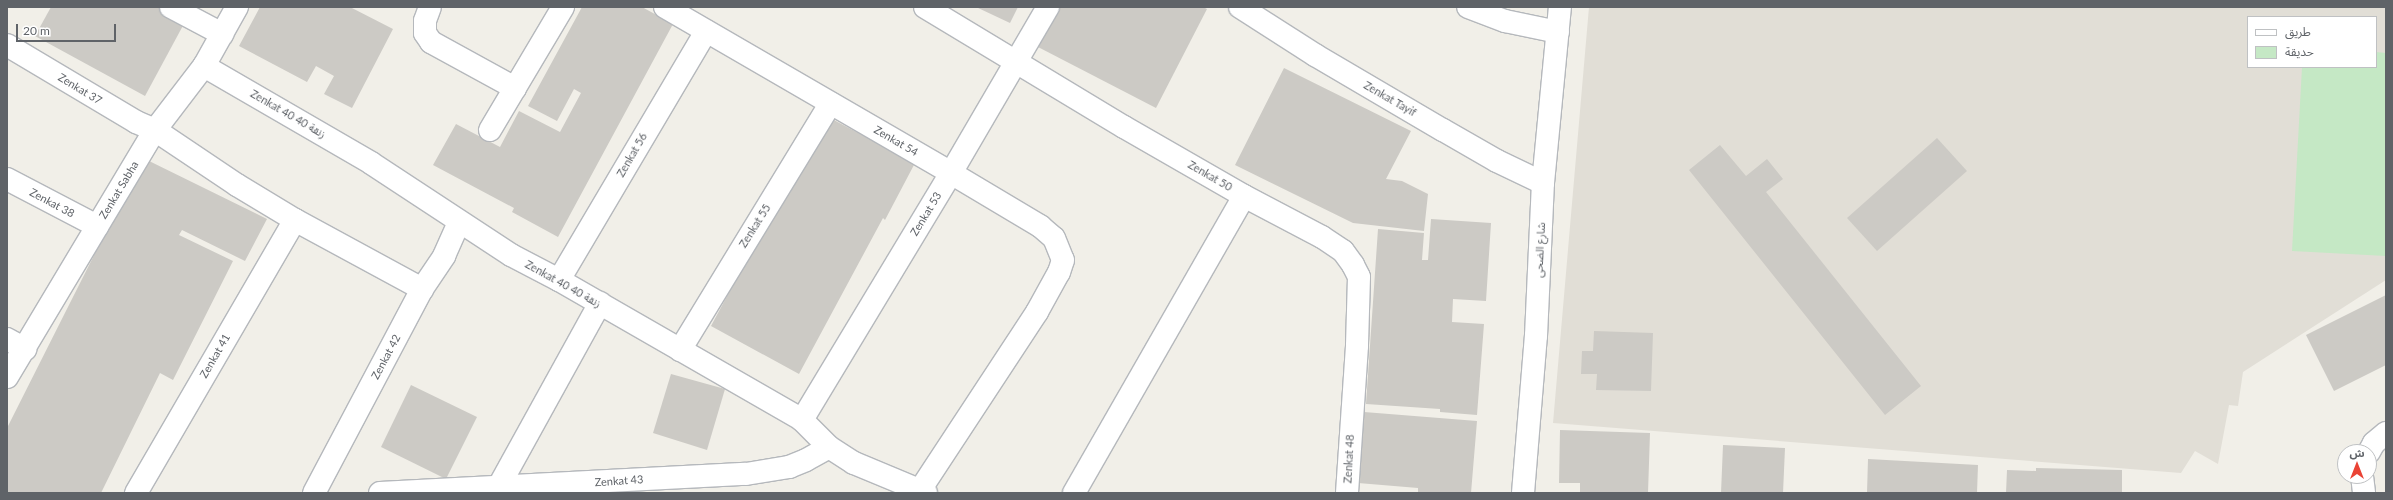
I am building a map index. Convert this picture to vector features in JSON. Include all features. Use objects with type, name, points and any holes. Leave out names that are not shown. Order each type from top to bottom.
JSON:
[{"type":"street","points":[[171,7],[222,34]]},
{"type":"street","name":"Zenkat Sabha","points":[[7,377],[16,344],[97,226],[155,130],[204,66],[237,7]]},
{"type":"street","points":[[430,7],[425,21],[425,33],[431,42],[515,88]]},
{"type":"street","points":[[490,130],[563,7]]},
{"type":"street","name":"Zenkat 54","points":[[665,7],[951,173],[1040,226],[1054,238],[1063,260],[1059,272],[1037,312],[923,491]]},
{"type":"street","name":"Zenkat 50","points":[[925,7],[1017,60],[1124,127],[1244,196],[1322,237],[1343,251],[1359,277],[1359,309],[1350,425]]},
{"type":"street","name":"Zenkat 53","points":[[802,420],[951,173],[1048,7]]},
{"type":"street","name":"Zenkat Tayif","points":[[1240,7],[1315,55],[1443,130],[1497,161],[1543,183]]},
{"type":"street","points":[[1468,7],[1505,21],[1558,32]]},
{"type":"street","name":"شارع الضحى","points":[[1523,493],[1536,336],[1543,183],[1560,7]]},
{"type":"street","name":"Zenkat 56","points":[[559,280],[706,31]]},
{"type":"street","name":"Zenkat 37","points":[[7,45],[136,122],[155,130],[237,185],[295,220],[422,289]]},
{"type":"street","name":"Zenkat 40 زنقة 40","points":[[204,66],[364,159],[511,255],[600,303],[802,420],[829,447],[854,463],[923,491]]},
{"type":"street","name":"Zenkat 55","points":[[680,350],[831,103]]},
{"type":"street","name":"Zenkat 38","points":[[7,179],[97,226]]},
{"type":"street","points":[[1074,493],[1244,196]]},
{"type":"street","name":"Zenkat 41","points":[[136,493],[295,220]]},
{"type":"street","name":"Zenkat 42","points":[[314,493],[422,289],[444,256],[460,223]]},
{"type":"street","points":[[499,486],[600,303]]},
{"type":"street","name":"Zenkat 48","points":[[1347,493],[1350,425]]},
{"type":"street","points":[[2373,444],[2386,433]]},
{"type":"street","name":"Zenkat 43","points":[[380,493],[463,491],[499,486],[553,486],[746,474],[789,467],[806,460],[829,447]]},
{"type":"shaded area","points":[[1589,7],[2386,7],[2386,280],[2243,372],[2238,406],[2229,405],[2218,464],[2195,451],[2181,473],[1553,423]]},
{"type":"green space","points":[[2377,52],[2386,53],[2386,256],[2292,251],[2302,68],[2377,68]]},
{"type":"building","points":[[51,7],[163,7],[186,20],[145,96],[35,36]]},
{"type":"building","points":[[260,7],[350,7],[393,29],[352,108],[324,94],[334,76],[316,66],[307,82],[239,46]]},
{"type":"building","points":[[582,7],[642,7],[673,24],[558,237],[512,212],[514,208],[433,165],[456,124],[500,147],[519,111],[560,132],[581,93],[574,89],[557,121],[528,106]]},
{"type":"building","points":[[976,7],[1018,7],[1010,23]]},
{"type":"building","points":[[1059,7],[1203,7],[1207,9],[1156,108],[1038,47]]},
{"type":"building","points":[[1284,68],[1411,131],[1386,179],[1402,181],[1428,194],[1424,231],[1353,223],[1235,165]]},
{"type":"building","points":[[830,118],[915,163],[885,220],[883,218],[799,374],[711,326],[797,166]]},
{"type":"building","points":[[1937,138],[1967,171],[1877,251],[1847,218]]},
{"type":"building","points":[[1720,145],[1746,176],[1767,159],[1783,179],[1766,192],[1921,386],[1885,415],[1689,170]]},
{"type":"building","points":[[143,158],[267,219],[245,261],[182,230],[179,235],[233,261],[173,380],[160,373],[101,493],[7,493],[7,428]]},
{"type":"building","points":[[1431,219],[1491,223],[1486,301],[1453,299],[1452,322],[1484,324],[1477,415],[1440,412],[1440,409],[1366,404],[1378,229],[1424,233],[1422,260],[1428,260]]},
{"type":"building","points":[[2386,295],[2386,365],[2334,391],[2306,335]]},
{"type":"building","points":[[1594,331],[1653,333],[1651,391],[1596,390],[1597,374],[1581,374],[1582,351],[1593,351]]},
{"type":"building","points":[[671,374],[725,389],[707,450],[653,433]]},
{"type":"building","points":[[411,385],[477,417],[446,479],[381,447]]},
{"type":"building","points":[[1364,412],[1477,421],[1471,493],[1418,493],[1418,488],[1358,483]]},
{"type":"building","points":[[1560,430],[1650,433],[1648,493],[1580,492],[1580,483],[1559,483]]},
{"type":"building","points":[[1723,445],[1785,448],[1783,493],[1721,493]]},
{"type":"building","points":[[1868,459],[1978,465],[1977,493],[1867,493]]},
{"type":"building","points":[[2036,468],[2122,470],[2122,493],[2006,493],[2007,470],[2036,471]]}]
